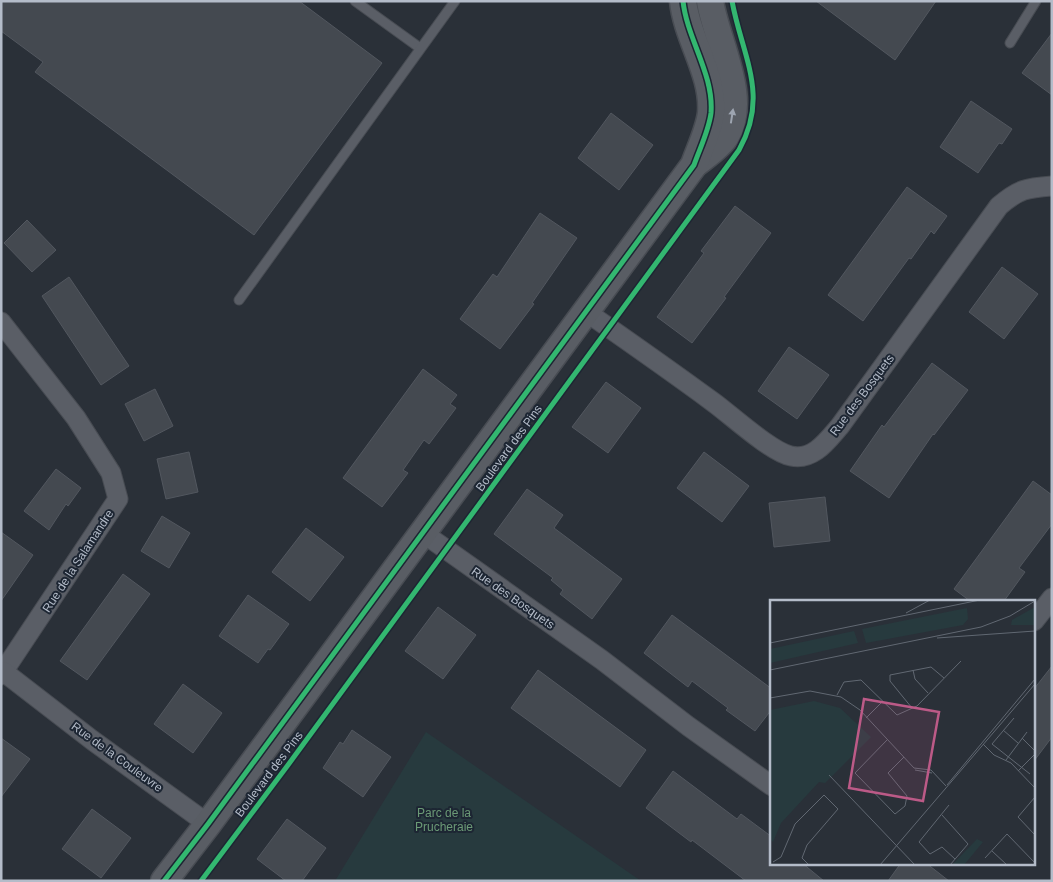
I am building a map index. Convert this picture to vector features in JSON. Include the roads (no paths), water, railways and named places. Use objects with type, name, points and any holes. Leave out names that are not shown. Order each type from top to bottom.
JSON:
[{"type":"street","name":"Boulevard des Pins","points":[[164,881],[208,824],[694,164],[711,115],[711,104],[709,87],[686,17],[683,1]]},
{"type":"street","points":[[694,164],[725,138],[732,122],[734,109],[732,84],[710,1]]},
{"type":"street","name":"Rue des Bosquets","points":[[585,312],[713,402],[776,450],[791,456],[807,456],[822,448],[840,426],[999,206],[1011,196],[1026,188],[1052,186]]},
{"type":"street","name":"Rue de la Salamandre","points":[[1,322],[76,418],[111,473],[118,500],[2,674]]},
{"type":"street","name":"Rue des Bosquets","points":[[423,533],[602,660],[688,726],[770,785]]},
{"type":"street","points":[[1036,618],[1052,598]]},
{"type":"street","name":"Rue de la Couleuvre","points":[[2,674],[208,824]]},
{"type":"lane","points":[[355,1],[420,48]]},
{"type":"lane","points":[[239,300],[454,1]]},
{"type":"lane","points":[[1010,43],[1036,1]]},
{"type":"park label","name":"Parc de la Prucheraie","points":[[444,820]]}]
